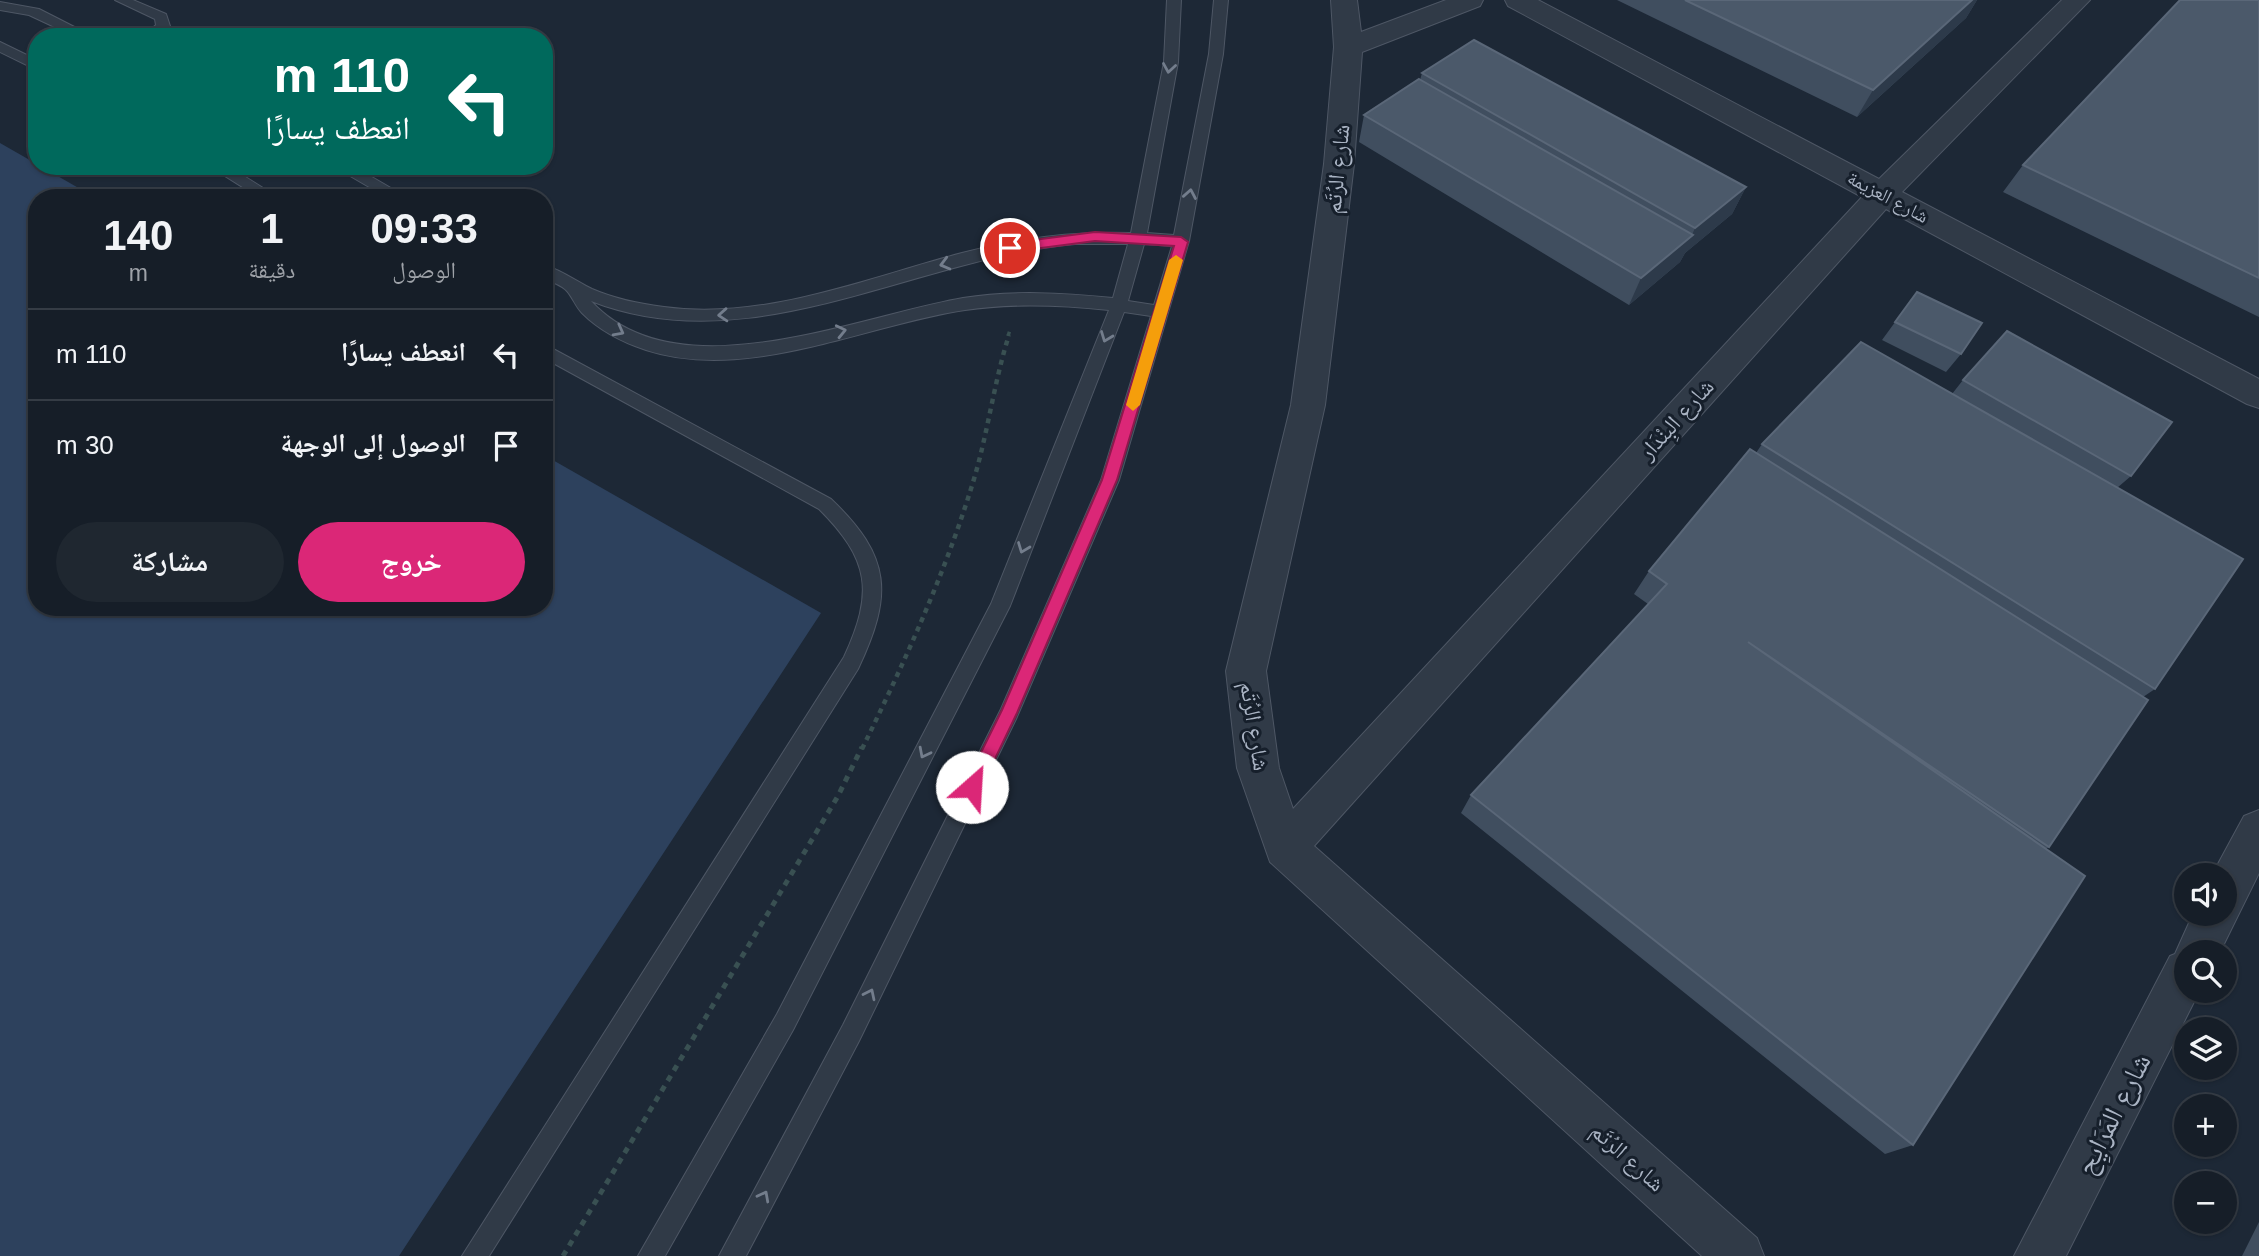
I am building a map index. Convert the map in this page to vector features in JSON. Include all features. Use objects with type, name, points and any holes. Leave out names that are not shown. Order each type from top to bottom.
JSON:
[{"type":"street","name":"شارع الرُتَم","points":[[1344,0],[1348,47],[1339,164],[1308,405],[1246,671],[1258,768],[1285,848],[1739,1256]]},
{"type":"street","points":[[1348,47],[1470,0]]},
{"type":"street","name":"شارع العزيمة","points":[[1518,0],[2259,395]]},
{"type":"street","name":"شارع البِنْدَار","points":[[1285,848],[1882,194],[2077,0]]},
{"type":"street","points":[[2237,872],[2259,830]]},
{"type":"street","name":"شارع المَرَايِح","points":[[2039,1256],[2174,995]]},
{"type":"lane","points":[[122,0],[161,18],[163,26],[160,28]]},
{"type":"lane","points":[[651,1256],[785,1022],[1000,606],[1119,304],[1138,237],[1171,62],[1174,0]]},
{"type":"lane","points":[[732,1256],[851,1032],[1009,713],[1110,480],[1181,242],[1216,54],[1221,0]]},
{"type":"lane","points":[[0,6],[38,12],[69,28]]},
{"type":"lane","points":[[0,46],[28,61]]},
{"type":"lane","points":[[232,175],[256,189]]},
{"type":"lane","points":[[357,175],[384,189]]},
{"type":"lane","points":[[553,276],[617,304],[645,311],[708,316],[774,308],[1010,248],[1095,237],[1138,237],[1181,242]]},
{"type":"lane","points":[[571,285],[580,302],[624,335],[653,345],[685,351],[721,353],[756,350],[993,300],[1056,298],[1119,304],[1161,312]]},
{"type":"lane","points":[[474,1256],[851,663],[866,633],[873,603],[872,573],[863,546],[847,523],[825,504],[553,355]]},
{"type":"water","points":[[0,143],[28,159],[28,175],[56,175],[80,189],[28,189],[28,616],[553,616],[553,460],[821,613],[399,1256],[0,1256]]},
{"type":"building","points":[[1685,0],[1972,0],[1873,90]]},
{"type":"building","points":[[2180,0],[2259,0],[2259,278],[2023,165]]},
{"type":"building","points":[[1474,40],[1746,187],[1695,228],[1422,73]]},
{"type":"building","points":[[1419,79],[1693,235],[1641,278],[1364,115]]},
{"type":"building","points":[[1917,292],[1982,323],[1961,354],[1895,322]]},
{"type":"building","points":[[2007,331],[2172,422],[2131,476],[1963,380]]},
{"type":"building","points":[[1861,342],[2243,559],[2155,689],[1762,444]]},
{"type":"building","points":[[1750,449],[2148,700],[2049,847],[1748,642],[2085,876],[1913,1145],[1471,795],[1667,584],[1649,571]]},
{"type":"slow traffic","points":[[1133,405],[1176,260]]},
{"type":"route","points":[[972,787],[1009,713],[1110,480],[1181,242],[1138,237],[1095,237],[1052,240],[1010,248]]}]
